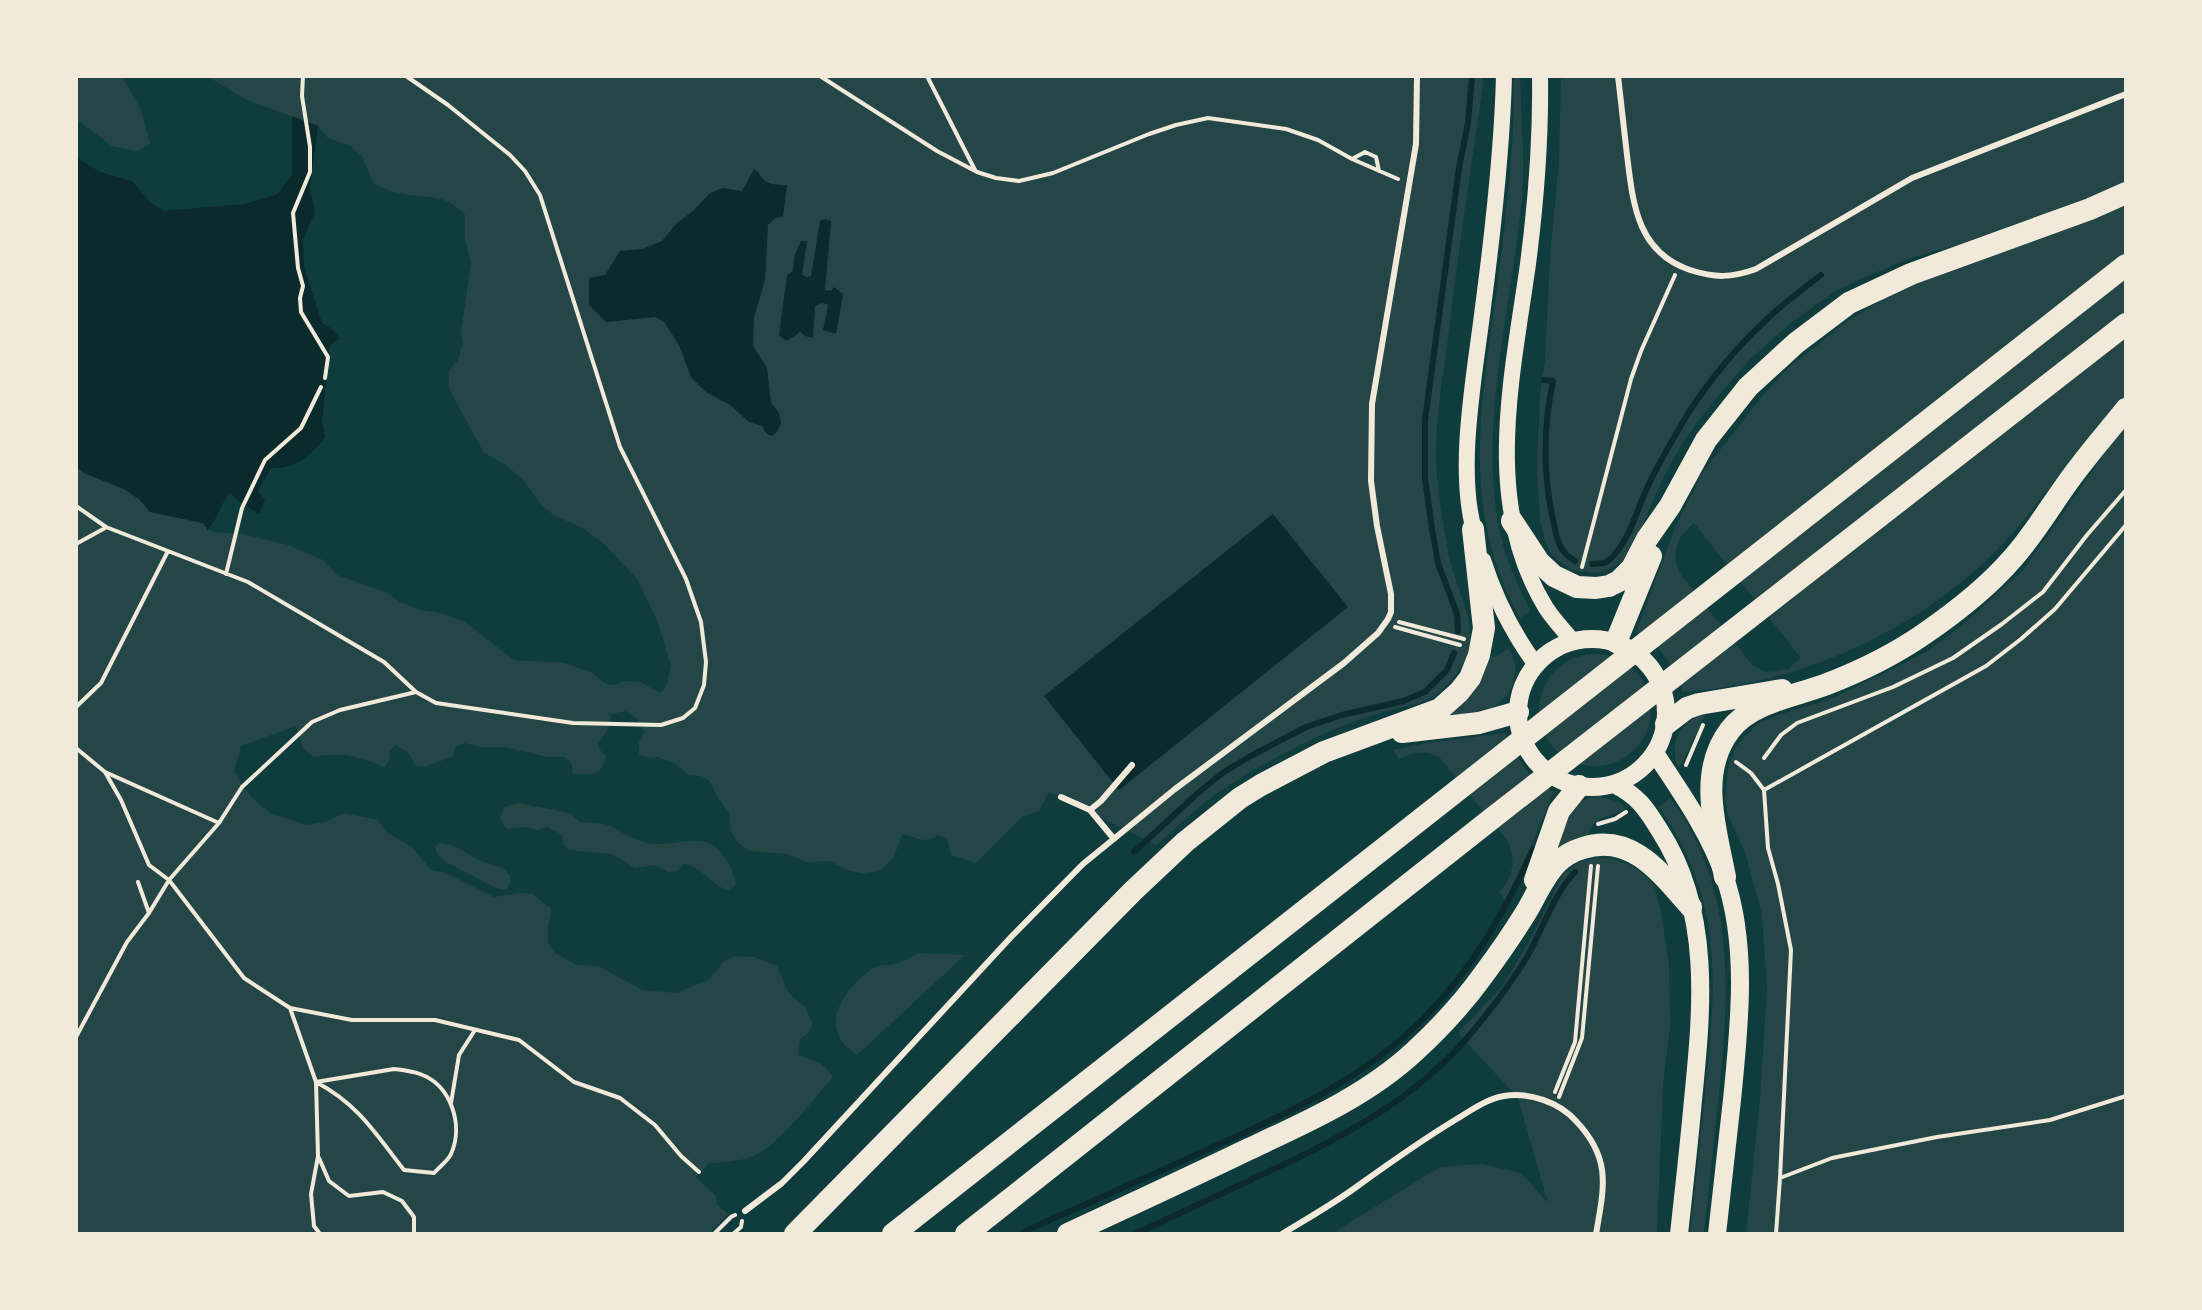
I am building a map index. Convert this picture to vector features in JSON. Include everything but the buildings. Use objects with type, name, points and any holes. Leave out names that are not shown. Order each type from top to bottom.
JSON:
[{"type":"highway","points":[[1512,521],[1539,562],[1554,576],[1577,587],[1596,588],[1619,581],[1632,568],[1706,440],[1748,387],[1796,343],[1849,303],[1911,274],[2126,193]]},
{"type":"highway","points":[[893,1234],[2126,265]]},
{"type":"highway","points":[[966,1234],[2126,324]]},
{"type":"highway","points":[[1725,877],[1710,799],[1717,752],[1730,730],[1752,712],[1829,683],[1893,654],[1983,589],[2012,559],[2126,409]]},
{"type":"highway","points":[[1616,642],[1670,506]]},
{"type":"highway","points":[[795,1234],[1042,981],[1185,842],[1261,785],[1324,752],[1440,709],[1459,692],[1470,678],[1481,651],[1484,628],[1473,529]]},
{"type":"highway","points":[[1666,724],[1687,708],[1699,704],[1829,683]]},
{"type":"highway","points":[[1371,735],[1479,723],[1518,712]]},
{"type":"highway","points":[[1520,923],[1559,811],[1579,786]]},
{"type":"highway","points":[[1068,1234],[1318,1116],[1374,1083],[1413,1053],[1443,1024],[1483,977],[1556,864],[1571,853],[1595,845],[1615,845],[1634,851],[1653,864],[1691,907]]},
{"type":"main road","points":[[1504,76],[1490,256],[1468,432],[1467,470],[1473,529],[1493,591],[1536,665]]},
{"type":"main road","points":[[1540,76],[1534,212],[1508,420],[1506,469],[1512,521],[1519,547],[1551,616],[1573,641]]},
{"type":"main road","points":[[1595,639],[1616,642],[1635,652],[1650,666],[1661,683],[1666,703],[1666,724],[1655,753],[1644,767],[1630,777],[1614,784],[1579,786],[1559,779],[1542,767],[1529,751],[1521,732],[1518,712],[1520,695],[1536,665],[1553,650],[1573,641],[1595,639]]},
{"type":"main road","points":[[1655,753],[1700,821],[1725,877],[1736,932],[1739,1011],[1717,1234]]},
{"type":"main road","points":[[1614,784],[1641,802],[1666,840],[1676,860],[1697,937],[1701,1024],[1679,1234]]},
{"type":"lane","points":[[745,1211],[782,1183],[804,1161],[1012,936],[1083,864],[1175,789],[1344,663],[1378,633],[1388,619],[1391,594],[1371,481],[1370,435],[1372,404],[1416,144],[1417,76]]},
{"type":"lane","points":[[1618,76],[1631,192],[1639,223],[1661,255],[1679,266],[1710,276],[1741,274],[1756,269],[1912,178],[2126,94]]},
{"type":"lane","points":[[1090,810],[1132,765]]},
{"type":"lane","points":[[1061,797],[1090,810],[1114,839]]},
{"type":"lane","points":[[1282,1234],[1357,1187],[1424,1139],[1479,1105],[1503,1096],[1534,1097],[1553,1105],[1573,1117],[1595,1144],[1603,1179],[1596,1234]]},
{"type":"path","points":[[303,76],[302,96],[310,147],[310,172],[293,213],[298,268],[303,286],[301,312],[328,357],[325,378]]},
{"type":"path","points":[[76,506],[106,527],[248,582],[384,662],[416,692],[436,703],[573,723],[661,725],[683,718],[695,708],[704,685],[706,662],[701,622],[686,579],[620,447],[540,195],[510,155],[406,76]]},
{"type":"path","points":[[820,76],[937,151],[977,172],[1019,181],[1053,173],[1176,125],[1208,118],[1286,129],[1318,140],[1352,159],[1410,183]]},
{"type":"path","points":[[927,76],[977,172]]},
{"type":"path","points":[[1352,159],[1365,152],[1376,157],[1379,171]]},
{"type":"path","points":[[1577,587],[1631,379],[1679,266]]},
{"type":"path","points":[[226,574],[242,508],[265,460],[301,428],[321,387]]},
{"type":"path","points":[[1776,1234],[1791,950],[1768,848],[1764,790],[1986,666],[2055,609],[2126,525]]},
{"type":"path","points":[[76,544],[106,527]]},
{"type":"path","points":[[76,707],[101,683],[168,551]]},
{"type":"path","points":[[76,1037],[127,942],[169,880],[219,823],[242,787],[312,722],[340,710],[416,692]]},
{"type":"path","points":[[1695,742],[1698,743],[1688,776],[1674,782],[1695,742]]},
{"type":"path","points":[[76,748],[105,772],[219,823]]},
{"type":"path","points":[[105,772],[121,800],[149,865],[169,880],[244,978],[290,1008],[352,1020],[435,1020],[519,1040],[574,1082],[620,1098],[655,1125],[699,1172]]},
{"type":"path","points":[[1553,1105],[1575,1042],[1592,871],[1590,861],[1595,845],[1594,827],[1599,822],[1615,819],[1641,802]]},
{"type":"path","points":[[138,882],[149,913]]},
{"type":"path","points":[[290,1008],[316,1082],[318,1156],[311,1194],[314,1226],[320,1234]]},
{"type":"path","points":[[316,1082],[337,1093],[362,1116],[404,1170],[434,1173],[450,1156],[457,1131],[451,1103],[459,1055],[476,1030]]},
{"type":"path","points":[[316,1082],[394,1069],[420,1074],[438,1085],[451,1103]]},
{"type":"path","points":[[1780,1178],[1832,1158],[1937,1137],[2050,1120],[2126,1096]]},
{"type":"path","points":[[318,1156],[329,1181],[349,1196],[383,1192],[402,1201],[414,1217],[414,1234]]},
{"type":"path","points":[[714,1234],[731,1217],[745,1211]]},
{"type":"shaded area","points":[[76,76],[122,76],[141,110],[150,144],[137,151],[112,146],[76,119]]},
{"type":"shaded area","points":[[207,76],[1482,76],[1436,442],[1437,477],[1446,540],[1470,626],[1467,656],[1437,694],[1338,728],[1278,757],[1217,793],[1156,845],[1049,792],[1039,811],[1022,817],[976,863],[951,855],[947,838],[937,835],[925,840],[902,834],[894,857],[886,866],[865,874],[847,870],[830,861],[807,862],[787,854],[750,851],[738,843],[731,831],[729,813],[710,781],[701,776],[688,775],[676,764],[658,757],[648,758],[639,754],[639,742],[644,732],[637,719],[626,711],[611,714],[608,729],[598,744],[606,756],[604,763],[599,771],[590,774],[573,774],[571,762],[565,757],[464,743],[456,746],[452,757],[423,767],[416,766],[410,754],[396,745],[389,751],[390,759],[385,767],[350,756],[313,757],[303,749],[296,726],[241,746],[234,772],[251,797],[270,813],[306,825],[328,821],[344,813],[378,820],[386,832],[413,848],[431,870],[444,872],[494,897],[533,894],[551,909],[548,943],[555,953],[576,965],[598,966],[642,990],[677,993],[710,979],[723,962],[735,956],[754,957],[777,966],[788,992],[806,1008],[812,1023],[809,1033],[800,1039],[798,1055],[822,1065],[833,1077],[785,1132],[763,1151],[742,1159],[709,1163],[696,1177],[716,1196],[717,1205],[728,1214],[709,1234],[76,1234],[76,466],[84,473],[124,489],[139,499],[150,512],[203,523],[214,532],[242,534],[288,545],[323,560],[337,575],[388,593],[400,602],[421,610],[465,622],[514,660],[565,663],[592,673],[606,684],[640,682],[658,692],[662,692],[667,684],[671,666],[658,623],[638,580],[603,543],[583,528],[555,516],[542,506],[524,481],[506,465],[484,453],[449,389],[449,371],[458,360],[463,343],[461,331],[471,265],[465,238],[465,215],[442,199],[398,193],[373,183],[362,156],[350,146],[328,138],[318,126],[247,100]]},
{"type":"shaded area","points":[[1514,76],[1520,76],[1522,198],[1493,423],[1493,469],[1497,513],[1506,555],[1530,611],[1520,618],[1501,579],[1489,540],[1482,500],[1480,460],[1485,379],[1509,186]]},
{"type":"shaded area","points":[[1561,76],[2126,76],[2126,401],[2075,456],[2008,539],[1930,606],[1853,649],[1812,665],[1726,687],[1682,692],[1665,657],[1636,632],[1675,528],[1702,473],[1763,395],[1788,368],[1846,322],[1902,288],[2081,211],[1910,258],[1831,294],[1792,322],[1750,359],[1683,442],[1663,478],[1634,545],[1624,559],[1596,573],[1572,570],[1557,560],[1545,541],[1540,520],[1537,469],[1540,394],[1559,161]],"holes":[[[1694,523],[1801,658],[1788,669],[1777,671],[1767,672],[1753,666],[1681,575],[1676,560],[1677,546]]]},
{"type":"shaded area","points":[[292,116],[318,126],[310,188],[315,212],[303,240],[304,267],[322,323],[340,338],[330,346],[322,421],[325,437],[302,460],[271,468],[258,491],[265,500],[259,514],[230,493],[208,530],[203,523],[150,512],[139,499],[124,489],[84,473],[76,466],[76,157],[100,172],[132,181],[150,202],[163,211],[245,204],[278,194],[292,174]]},
{"type":"shaded area","points":[[754,169],[767,182],[787,185],[783,217],[775,218],[768,225],[765,280],[754,317],[753,346],[767,368],[771,403],[779,413],[781,423],[772,436],[762,426],[749,422],[730,405],[706,392],[691,377],[679,345],[664,322],[655,317],[606,322],[589,305],[589,278],[605,275],[620,251],[642,249],[662,241],[710,193],[723,188],[742,191]]},
{"type":"shaded area","points":[[820,221],[831,221],[825,290],[831,291],[834,287],[843,294],[836,334],[823,330],[828,305],[822,303],[815,306],[813,338],[800,331],[786,341],[779,335],[787,275],[793,271],[794,257],[801,241],[807,241],[802,275],[811,276]]},
{"type":"shaded area","points":[[2126,423],[2126,1234],[1746,1234],[1760,1099],[1767,989],[1762,915],[1745,852],[1728,815],[1725,799],[1728,768],[1736,746],[1757,724],[1826,701],[1884,673],[1926,652],[1965,623],[2023,570]]},
{"type":"shaded area","points":[[1273,514],[1348,607],[1119,790],[1044,696]]},
{"type":"shaded area","points":[[1509,649],[1515,676],[1502,700],[1481,713],[1442,718],[1486,655],[1494,657]]},
{"type":"shaded area","points":[[1595,654],[1617,658],[1635,670],[1647,688],[1651,710],[1647,732],[1635,750],[1617,762],[1595,766],[1573,762],[1555,750],[1543,732],[1539,710],[1543,688],[1555,670],[1573,658]]},
{"type":"shaded area","points":[[1706,713],[1678,768],[1675,749],[1679,733],[1690,721]]},
{"type":"shaded area","points":[[1505,733],[1529,773],[1554,792],[1507,902],[1499,892],[1512,868],[1512,854],[1507,840],[1440,758],[1420,752],[1399,759],[1393,750]]},
{"type":"shaded area","points":[[1597,796],[1619,802],[1626,808],[1597,821],[1588,837],[1553,855],[1572,810],[1579,803]]},
{"type":"shaded area","points":[[1670,798],[1691,831],[1707,866],[1723,940],[1723,1055],[1704,1234],[1690,1234],[1712,1017],[1711,945],[1696,876],[1659,807]]},
{"type":"shaded area","points":[[518,803],[570,813],[580,822],[604,824],[651,844],[707,843],[725,857],[736,885],[729,891],[689,865],[683,864],[678,871],[668,872],[655,865],[635,868],[612,854],[569,850],[563,844],[562,835],[548,827],[537,830],[526,827],[506,829],[500,818],[504,807]]},
{"type":"shaded area","points":[[439,843],[503,869],[510,875],[507,890],[498,889],[444,861],[435,847]]},
{"type":"shaded area","points":[[1595,858],[1614,859],[1633,866],[1654,884],[1661,911],[1669,965],[1670,1027],[1663,1085],[1657,1234],[1331,1234],[1440,1167],[1481,1164],[1521,1173],[1548,1203],[1518,1098],[1458,1033],[1502,987],[1563,874],[1578,863]]},
{"type":"shaded area","points":[[918,953],[965,955],[857,1055],[838,1034],[836,1022],[843,999],[871,969],[898,963]]},
{"type":"waterway","points":[[1458,631],[1457,614],[1438,563],[1432,529],[1425,478],[1425,420],[1472,76]]},
{"type":"waterway","points":[[1592,564],[1605,563],[1620,548],[1662,459],[1689,412],[1715,376],[1771,316],[1821,275]]},
{"type":"waterway","points":[[1544,380],[1553,381],[1547,417],[1546,452],[1550,506],[1559,543],[1575,561]]},
{"type":"waterway","points":[[1134,852],[1224,772],[1306,727],[1403,701],[1425,692],[1447,670],[1454,653]]},
{"type":"waterway","points":[[1023,1232],[1270,1121],[1325,1092],[1377,1058],[1425,1017],[1473,959],[1511,896],[1533,849]]},
{"type":"waterway","points":[[1135,1234],[1335,1138],[1366,1121],[1423,1081],[1449,1058],[1502,995],[1527,957],[1560,891],[1575,872]]}]
